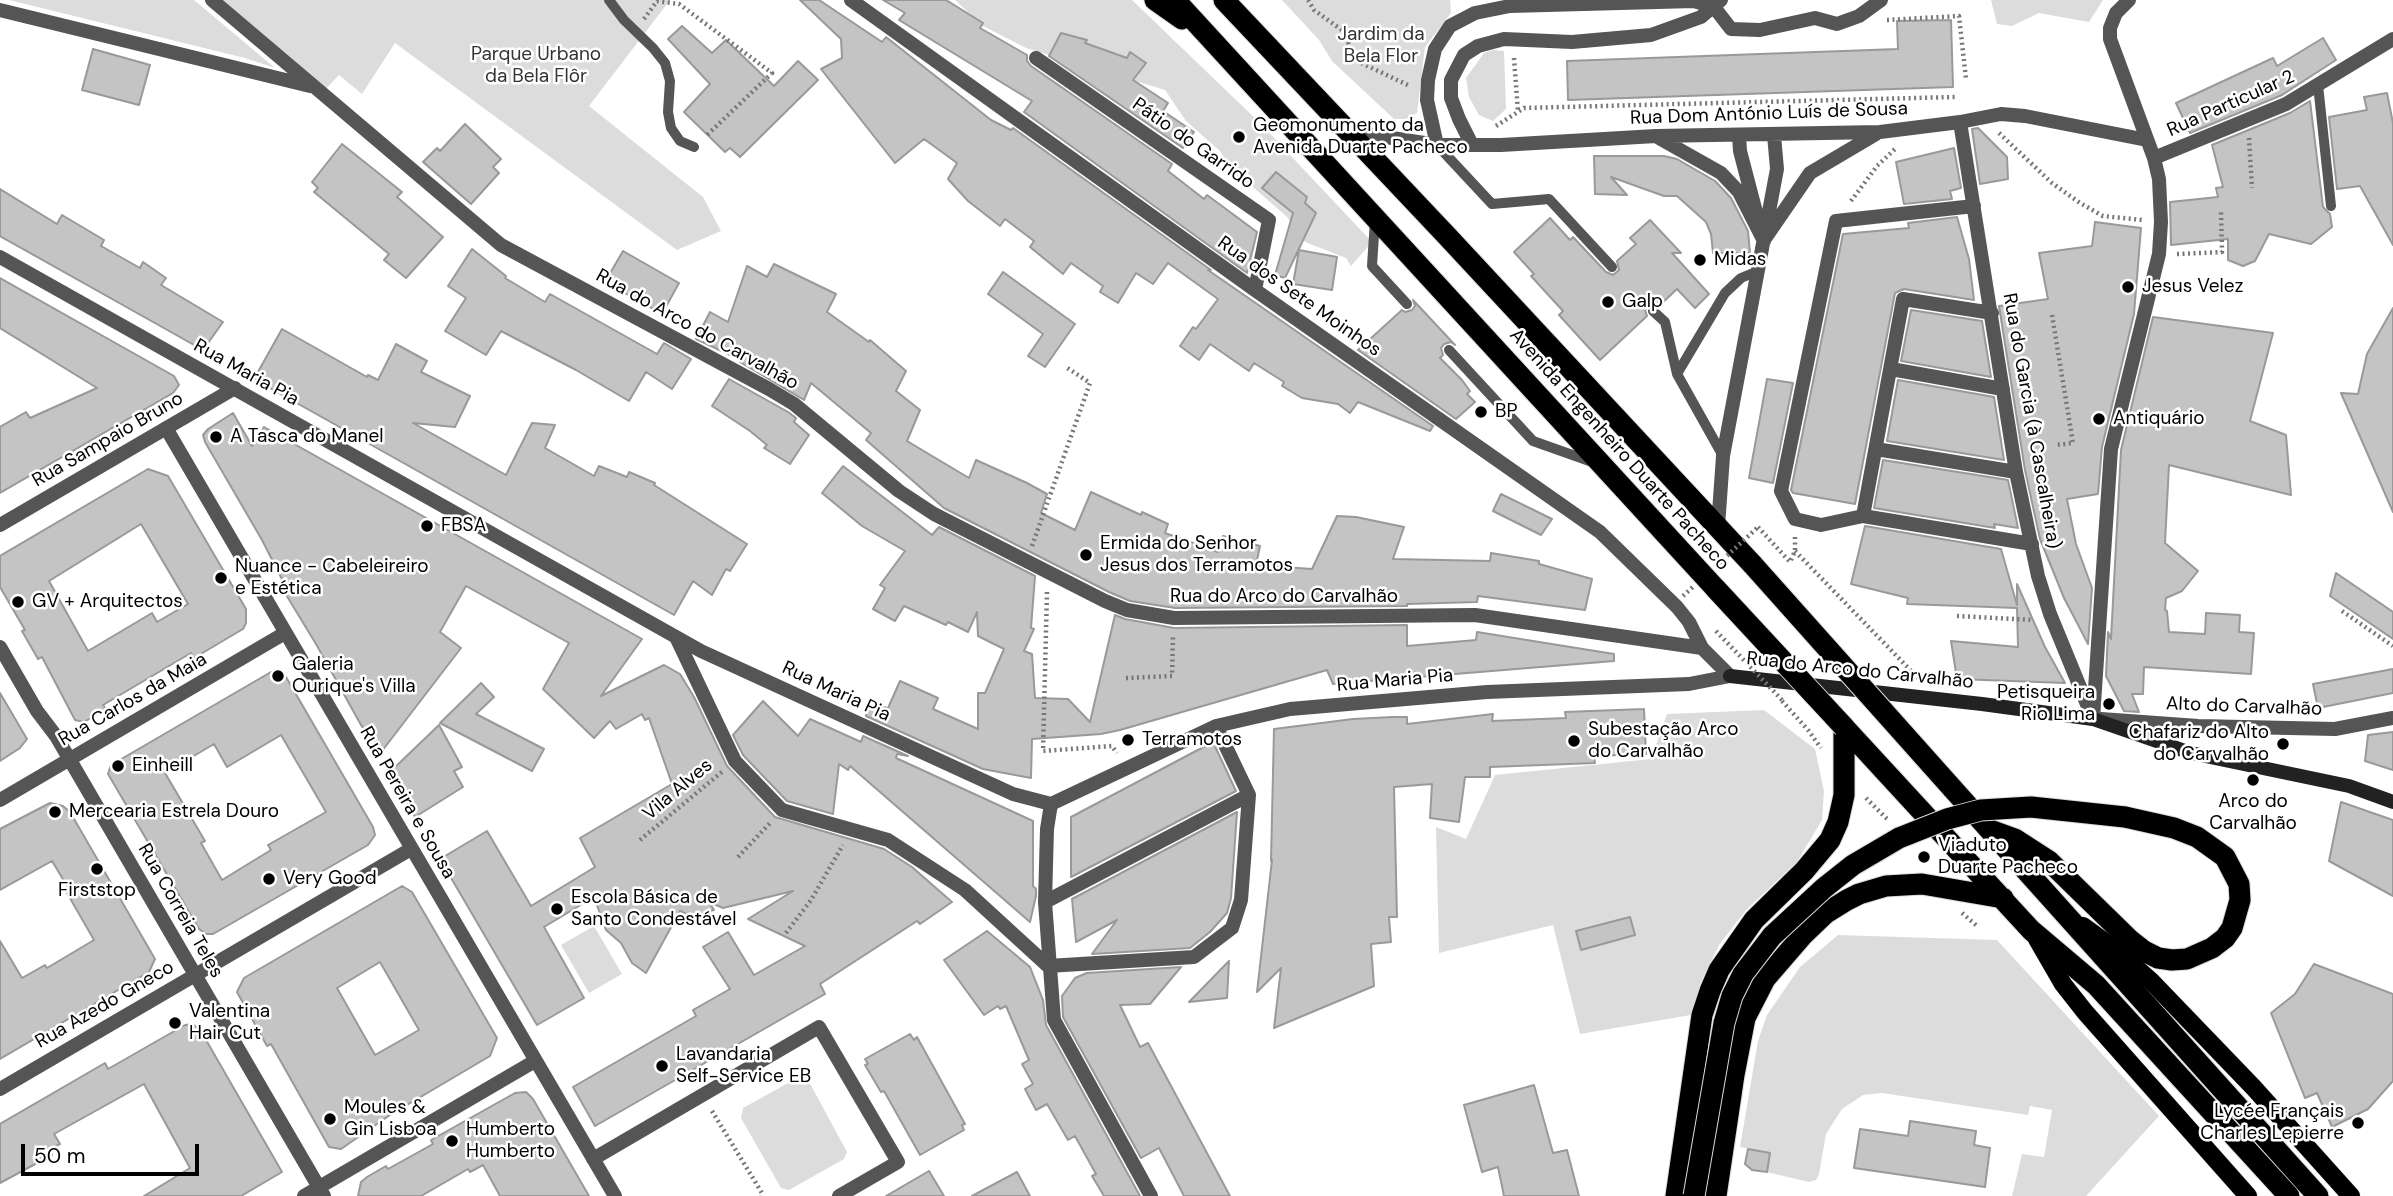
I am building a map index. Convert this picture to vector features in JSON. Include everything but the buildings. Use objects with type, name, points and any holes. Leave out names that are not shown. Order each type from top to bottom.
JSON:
[{"type":"highway","points":[[1155,0],[1210,38]]},
{"type":"highway","name":"Avenida Engenheiro Duarte Pacheco","points":[[1175,0],[2031,930],[2096,985],[2289,1196]]},
{"type":"highway","name":"Avenida Engenheiro Duarte Pacheco","points":[[1228,4],[1753,565],[2318,1196]]},
{"type":"highway","points":[[1676,1196],[1702,1014],[1719,970],[1754,920],[1804,871],[1830,840],[1838,822],[1844,795],[1844,727]]},
{"type":"highway","points":[[1694,1196],[1724,1023],[1732,996],[1743,974],[1772,936],[1816,895],[1853,865],[1899,838],[1947,819],[1980,810],[2006,807],[2044,808],[2125,817],[2174,828],[2197,837],[2225,858],[2239,884],[2241,900],[2232,928],[2225,938],[2212,948],[2187,959],[2158,958],[2130,940],[2049,861],[2015,839],[1989,829]]},
{"type":"highway","points":[[1716,1196],[1738,1047],[1745,1018],[1765,979],[1780,960],[1826,913],[1859,894],[1886,886],[1905,884],[2003,898]]},
{"type":"main road","name":"Avenida Engenheiro Duarte Pacheco","points":[[2063,912],[2116,950],[2151,981],[2254,1088],[2351,1196]]},
{"type":"main road","name":"Avenida Engenheiro Duarte Pacheco","points":[[2031,930],[2074,998],[2248,1196]]},
{"type":"street","name":"Rua do Arco do Carvalhão","points":[[212,0],[501,245],[786,399],[899,491],[934,513],[1127,610],[1174,618],[1475,615],[1702,649],[1730,676],[2093,719],[2191,752],[2349,786],[2393,802]]},
{"type":"street","name":"Rua dos Sete Moinhos","points":[[851,0],[1255,290],[1600,532],[1677,607],[1689,622],[1702,649]]},
{"type":"street","points":[[1718,4],[1731,29],[1760,30],[1815,18],[1837,23],[1859,16],[1881,0]]},
{"type":"street","points":[[2093,719],[2111,449],[2159,254],[2161,222],[2159,179],[2154,158],[2110,39],[2110,28],[2116,13],[2129,0]]},
{"type":"street","points":[[1437,145],[1427,100],[1432,60],[1444,33],[1463,18],[1510,6],[1694,1],[1718,4]]},
{"type":"street","points":[[1472,145],[1451,98],[1451,80],[1464,55],[1478,46],[1504,39],[1572,42],[1651,35],[1701,17],[1718,4]]},
{"type":"street","points":[[0,10],[314,88]]},
{"type":"street","name":"Rua Particular 2","points":[[2154,158],[2286,104],[2393,39]]},
{"type":"street","name":"Pátio do Garrido","points":[[1036,58],[1269,220],[1255,290]]},
{"type":"street","name":"Rua Dom António Luís de Sousa","points":[[1347,131],[1437,145],[1472,145],[1656,136],[1880,132],[2001,114],[2025,116],[2147,140]]},
{"type":"street","name":"Rua do Garcia (à Cascalheira)","points":[[1961,122],[2016,472],[2038,576],[2050,614],[2093,719]]},
{"type":"street","points":[[1763,241],[1810,173],[1880,132]]},
{"type":"street","points":[[1739,135],[1740,150],[1763,241]]},
{"type":"street","points":[[1718,527],[1723,456],[1777,169],[1774,135]]},
{"type":"street","points":[[1656,136],[1721,173],[1739,192],[1763,241]]},
{"type":"street","points":[[1974,206],[1836,221],[1781,491],[1795,519],[1821,525],[1863,516],[2032,544]]},
{"type":"street","name":"Rua Maria Pia","points":[[0,257],[676,637],[726,663],[965,773],[1013,794],[1051,804],[1112,777],[1190,736],[1216,726],[1290,709],[1487,692],[1689,684],[1730,676]]},
{"type":"street","points":[[1863,516],[1903,299],[1992,313]]},
{"type":"street","points":[[1891,369],[2003,389]]},
{"type":"street","name":"Rua Sampaio Bruno","points":[[0,525],[234,388]]},
{"type":"street","name":"Rua Pereira e Sousa","points":[[166,428],[615,1196]]},
{"type":"street","points":[[1877,449],[2016,472]]},
{"type":"street","name":"Rua Carlos da Maia","points":[[0,800],[285,633]]},
{"type":"street","points":[[676,637],[734,761],[782,810],[888,840],[965,890],[1048,966],[1194,957],[1232,928],[1241,900],[1248,795],[1216,726]]},
{"type":"street","name":"Rua Correia Teles","points":[[0,647],[37,711],[57,736],[322,1192]]},
{"type":"street","name":"Alto do Carvalhão","points":[[2093,719],[2198,726],[2335,729],[2393,718]]},
{"type":"street","points":[[1045,902],[1248,795]]},
{"type":"street","points":[[1051,804],[1047,829],[1045,902],[1054,1020],[1151,1196]]},
{"type":"street","name":"Rua Azedo Gneco","points":[[0,1089],[411,849]]},
{"type":"street","points":[[593,1159],[819,1027],[898,1162],[839,1196]]},
{"type":"street","points":[[304,1196],[322,1192],[535,1061]]},
{"type":"lane","points":[[609,0],[634,32],[653,48],[665,63],[670,81],[668,112],[671,128],[680,141],[694,147]]},
{"type":"lane","points":[[2318,85],[2332,206]]},
{"type":"lane","points":[[1437,145],[1492,204],[1549,199],[1612,267]]},
{"type":"lane","points":[[1375,217],[1372,266],[1407,304]]},
{"type":"lane","points":[[1677,374],[1726,293],[1741,278],[1758,271]]},
{"type":"lane","points":[[1653,311],[1665,322],[1677,374],[1723,456]]},
{"type":"lane","points":[[1449,350],[1533,441],[1603,466]]},
{"type":"path","points":[[1308,0],[1314,10],[1346,33],[1350,49],[1358,53],[1359,62],[1404,85],[1413,86]]},
{"type":"path","points":[[634,32],[657,1],[680,2],[772,73],[694,147]]},
{"type":"path","points":[[1913,18],[1959,16],[1966,79]]},
{"type":"path","points":[[1513,46],[1518,113],[1524,108],[1955,97]]},
{"type":"path","points":[[1984,117],[2052,183],[2080,203],[2104,216],[2161,222]]},
{"type":"path","points":[[2247,120],[2252,188]]},
{"type":"path","points":[[1836,221],[1877,166],[1916,128]]},
{"type":"path","points":[[2159,254],[2222,252],[2221,212]]},
{"type":"path","points":[[2052,315],[2073,443],[2056,445]]},
{"type":"path","points":[[1027,560],[1090,383],[1066,367]]},
{"type":"path","points":[[1684,596],[1710,579],[1758,527],[1790,562],[1795,551],[1795,519]]},
{"type":"path","points":[[1795,551],[1938,699]]},
{"type":"path","points":[[1047,570],[1043,751],[1112,746]]},
{"type":"path","points":[[2342,611],[2393,646]]},
{"type":"path","points":[[1956,616],[2033,620]]},
{"type":"path","points":[[1716,631],[1782,700],[1823,751]]},
{"type":"path","points":[[1126,678],[1172,676],[1173,633]]},
{"type":"path","name":"Vila Alves","points":[[640,840],[734,761]]},
{"type":"path","points":[[1844,795],[1865,797],[1893,825]]},
{"type":"path","points":[[738,857],[782,810]]},
{"type":"path","points":[[786,933],[811,900],[852,830]]},
{"type":"path","points":[[1943,888],[1946,900],[1977,926]]},
{"type":"path","points":[[702,1095],[762,1193],[761,1196]]},
{"type":"green space","points":[[9,0],[194,0],[275,68],[245,58]]},
{"type":"green space","name":"Parque Urbano da Bela Flôr","points":[[212,0],[670,0],[589,106],[703,197],[721,231],[677,250],[395,43],[362,94],[339,75],[320,95]]},
{"type":"green space","name":"Geomonumento da Avenida Duarte Pacheco","points":[[955,0],[1132,0],[1260,123],[1372,242],[1351,266],[1346,258],[1305,242],[1287,217],[1235,174],[1220,151],[1186,121],[1165,90],[1026,48],[983,26]]},
{"type":"green space","name":"Jardim da Bela Flor","points":[[1282,0],[1450,0],[1451,13],[1425,47],[1417,113],[1406,119],[1394,119],[1332,61],[1319,40]]},
{"type":"green space","points":[[1991,0],[2103,0],[2089,22],[2039,13],[2012,26],[1997,24]]},
{"type":"green space","points":[[1504,51],[1506,109],[1493,121],[1479,115],[1469,97],[1466,78],[1484,53]]},
{"type":"green space","points":[[1764,710],[1815,749],[1824,791],[1822,820],[1797,862],[1747,909],[1719,945],[1701,982],[1691,1015],[1580,1034],[1553,925],[1439,953],[1436,827],[1466,839],[1495,775],[1651,759],[1667,714]]},
{"type":"green space","points":[[594,926],[622,974],[589,993],[561,945]]},
{"type":"green space","points":[[1838,935],[1997,940],[2159,1116],[2086,1196],[2012,1196],[2022,1154],[2044,1157],[2052,1110],[2030,1106],[2028,1115],[1882,1093],[1863,1095],[1842,1109],[1826,1134],[1816,1180],[1809,1182],[1767,1172],[1770,1153],[1740,1147],[1758,1041],[1767,1015],[1800,967]]},
{"type":"green space","points":[[799,1077],[807,1078],[847,1152],[844,1159],[789,1190],[781,1188],[741,1118],[743,1108]]},
{"type":"place","name":"Geomonumento da Avenida Duarte Pacheco","points":[[1239,137]]},
{"type":"place","name":"Midas","points":[[1700,260]]},
{"type":"place","name":"Jesus Velez","points":[[2128,287]]},
{"type":"place","name":"Galp","points":[[1608,302]]},
{"type":"place","name":"BP","points":[[1481,412]]},
{"type":"place","name":"Antiquário","points":[[2099,419]]},
{"type":"place","name":"A Tasca do Manel","points":[[216,437]]},
{"type":"place","name":"FBSA","points":[[427,526]]},
{"type":"place","name":"Ermida do Senhor Jesus dos Terramotos","points":[[1086,555]]},
{"type":"place","name":"Nuance - Cabeleireiro e Estética","points":[[221,578]]},
{"type":"place","name":"GV + Arquitectos","points":[[18,602]]},
{"type":"place","name":"Galeria Ourique's Villa","points":[[278,676]]},
{"type":"place","name":"Petisqueira Rio Lima","points":[[2109,704]]},
{"type":"place","name":"Terramotos","points":[[1128,740]]},
{"type":"place","name":"Subestação Arco do Carvalhão","points":[[1574,741]]},
{"type":"place","name":"Chafariz do Alto do Carvalhão","points":[[2283,744]]},
{"type":"place","name":"Einheill","points":[[118,766]]},
{"type":"place","name":"Arco do Carvalhão","points":[[2253,780]]},
{"type":"place","name":"Mercearia Estrela Douro","points":[[55,812]]},
{"type":"place","name":"Viaduto Duarte Pacheco","points":[[1924,857]]},
{"type":"place","name":"Firststop","points":[[97,869]]},
{"type":"place","name":"Very Good","points":[[269,879]]},
{"type":"place","name":"Escola Básica de Santo Condestável","points":[[557,909]]},
{"type":"place","name":"Valentina Hair Cut","points":[[175,1023]]},
{"type":"place","name":"Lavandaria Self-Service EB","points":[[662,1066]]},
{"type":"place","name":"Moules & Gin Lisboa","points":[[330,1119]]},
{"type":"place","name":"Lycée Français Charles Lepierre","points":[[2358,1123]]},
{"type":"place","name":"Humberto Humberto","points":[[452,1141]]}]
